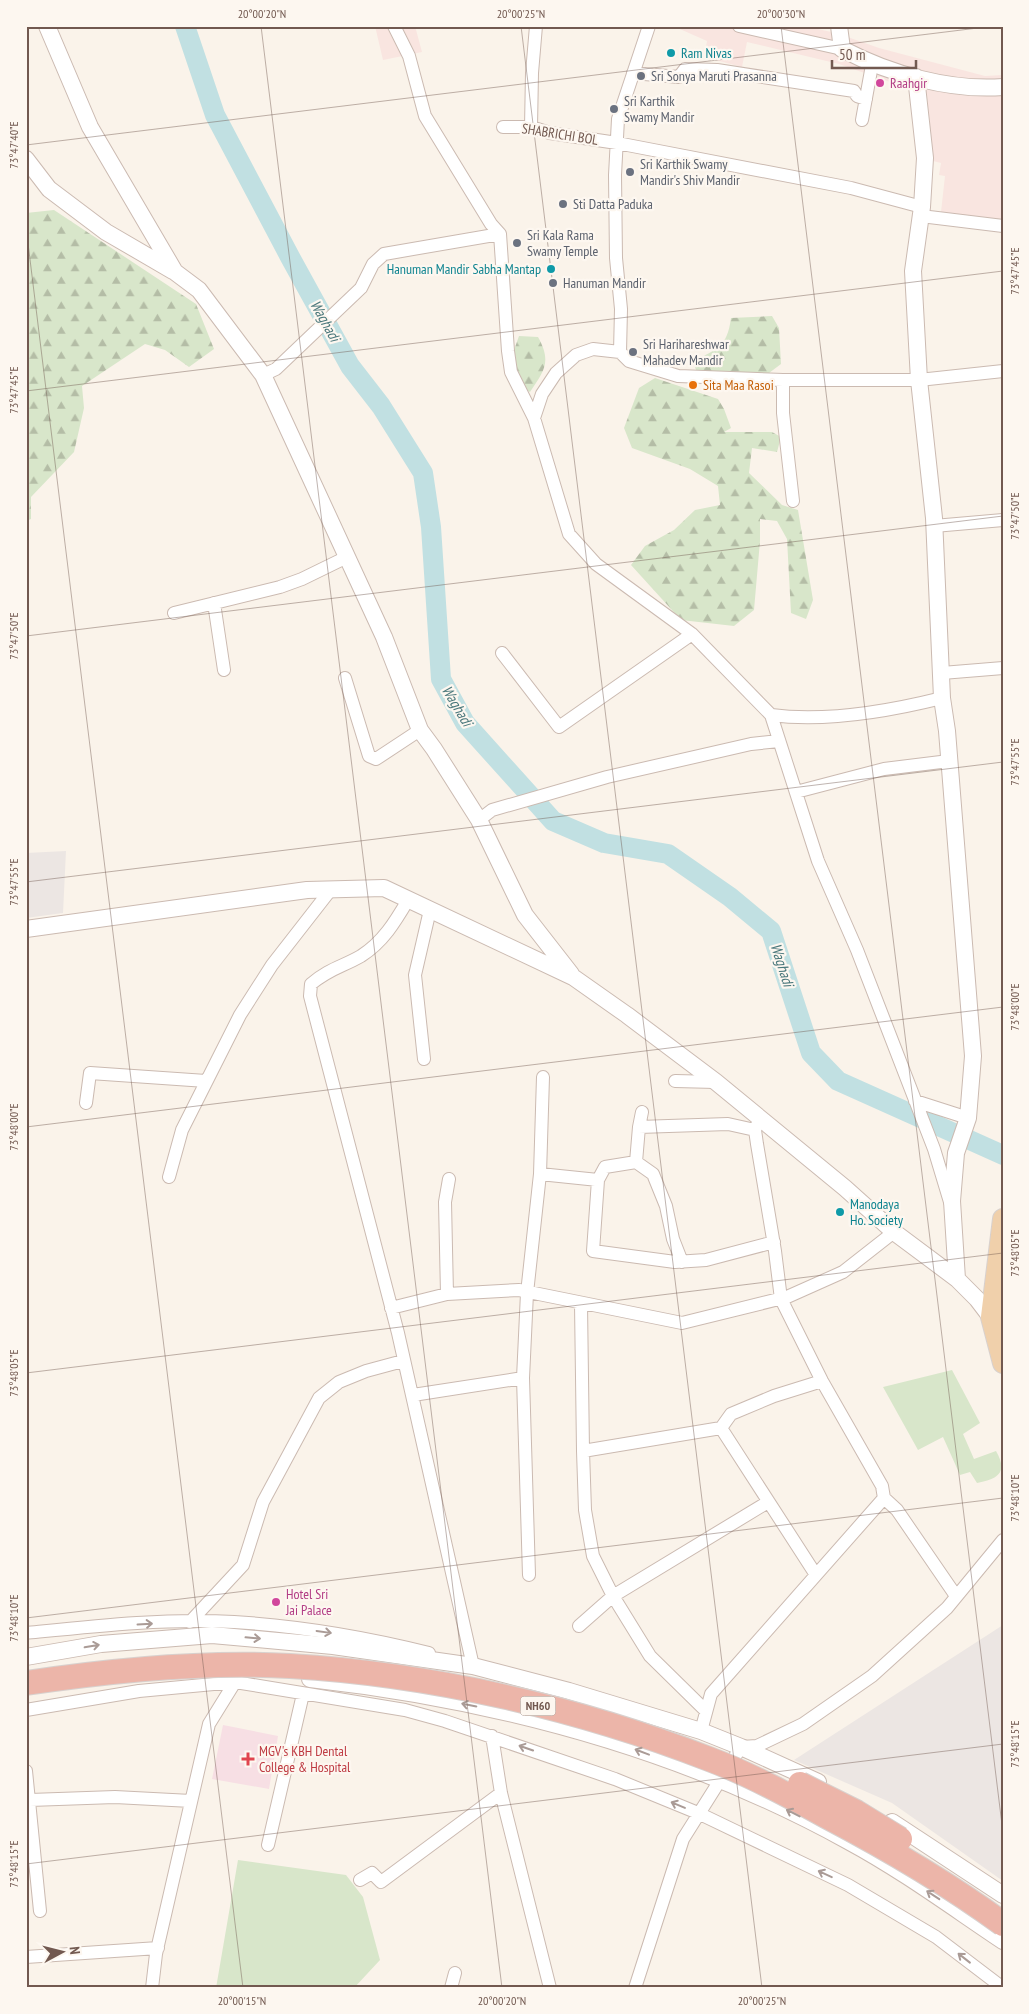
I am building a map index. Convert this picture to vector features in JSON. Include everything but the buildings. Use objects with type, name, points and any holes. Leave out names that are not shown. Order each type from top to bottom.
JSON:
[{"type":"highway","name":"NH60","points":[[26,1667],[140,1655],[200,1651],[253,1652],[382,1662],[553,1694],[712,1744],[774,1771],[856,1812],[954,1872],[1003,1906]]},
{"type":"highway","name":"NH60","points":[[26,1683],[182,1666],[289,1666],[377,1673],[488,1693],[600,1722],[712,1760],[791,1797],[883,1846],[965,1896],[1003,1924]]},
{"type":"main road","points":[[1003,1219],[991,1317],[1003,1363]]},
{"type":"street","points":[[47,26],[90,127],[175,272]]},
{"type":"street","points":[[394,26],[409,56],[425,116],[491,224],[500,234],[511,372],[534,418],[569,534],[596,564],[692,634],[771,715],[818,861],[857,950],[934,1148],[953,1211]]},
{"type":"street","points":[[531,127],[536,26]]},
{"type":"street","points":[[620,352],[621,309],[616,258],[615,175],[618,118],[649,26]]},
{"type":"street","points":[[739,26],[842,49],[872,65],[916,77],[976,89],[1003,87]]},
{"type":"street","points":[[840,26],[842,49]]},
{"type":"street","points":[[862,120],[872,65]]},
{"type":"street","points":[[633,73],[679,77],[685,69],[717,70],[854,91],[857,96],[866,99]]},
{"type":"street","points":[[916,77],[925,158],[922,212],[913,271],[919,380],[934,526],[942,698],[949,761],[973,1056],[968,1118],[956,1153],[953,1211],[957,1279]]},
{"type":"street","name":"SHABRICHI BOL","points":[[503,127],[531,127],[550,132],[617,142],[851,188],[922,212],[1003,226]]},
{"type":"street","points":[[26,159],[49,189],[106,232],[175,272],[199,290],[263,375],[384,638],[420,730],[486,815],[524,915],[573,977]]},
{"type":"street","points":[[263,375],[276,369],[361,288],[373,264],[384,254],[500,234]]},
{"type":"street","points":[[534,418],[542,394],[556,373],[576,355],[593,348],[620,352],[629,362],[678,376],[783,380],[919,380],[1003,371]]},
{"type":"street","points":[[783,380],[783,413],[793,501]]},
{"type":"street","points":[[934,526],[1003,520]]},
{"type":"street","points":[[174,613],[280,587],[302,579],[347,557]]},
{"type":"street","points":[[214,603],[224,670]]},
{"type":"street","points":[[502,653],[559,727],[692,634]]},
{"type":"street","points":[[942,673],[1003,668]]},
{"type":"street","points":[[345,678],[369,756],[376,759],[420,730]]},
{"type":"street","points":[[771,715],[794,718],[871,712],[942,698]]},
{"type":"street","points":[[486,815],[607,777],[751,744],[779,741]]},
{"type":"street","points":[[796,792],[884,769],[949,761]]},
{"type":"street","points":[[169,1177],[182,1130],[240,1014],[272,965],[332,888]]},
{"type":"street","points":[[26,929],[332,888],[384,888],[573,977],[716,1082],[758,1124],[845,1188],[894,1232],[957,1279],[977,1299],[1003,1333]]},
{"type":"street","points":[[408,900],[388,934],[361,956],[325,972],[311,984],[310,996],[413,1396],[473,1666]]},
{"type":"street","points":[[424,1058],[415,975],[430,910]]},
{"type":"street","points":[[86,1103],[90,1073],[206,1081]]},
{"type":"street","points":[[529,1575],[523,1378],[527,1293],[540,1174],[543,1077]]},
{"type":"street","points":[[675,1081],[716,1082]]},
{"type":"street","points":[[916,1105],[968,1118]]},
{"type":"street","points":[[636,1162],[642,1112]]},
{"type":"street","points":[[639,1127],[758,1124]]},
{"type":"street","points":[[758,1124],[781,1299],[822,1381],[882,1486],[884,1498],[898,1510],[956,1596]]},
{"type":"street","points":[[682,1262],[653,1174],[636,1162],[605,1167],[598,1180],[593,1251],[682,1262],[706,1260],[774,1242]]},
{"type":"street","points":[[540,1174],[598,1180]]},
{"type":"street","points":[[447,1294],[445,1202],[449,1179]]},
{"type":"street","points":[[391,1308],[447,1294],[519,1290],[682,1324],[781,1299],[843,1272],[894,1232]]},
{"type":"street","points":[[581,1304],[585,1510],[593,1556],[613,1596],[650,1656],[706,1711]]},
{"type":"street","points":[[190,1622],[243,1565],[263,1502],[319,1398],[338,1382],[403,1360]]},
{"type":"street","points":[[413,1396],[523,1378]]},
{"type":"street","points":[[583,1451],[721,1428],[731,1414],[774,1396],[822,1381]]},
{"type":"street","points":[[721,1428],[816,1575]]},
{"type":"street","points":[[701,1731],[711,1694],[884,1498]]},
{"type":"street","points":[[579,1626],[613,1596],[768,1502]]},
{"type":"street","points":[[741,1746],[757,1746],[811,1718],[872,1676],[947,1608],[1003,1540]]},
{"type":"street","points":[[26,1633],[190,1622],[276,1625],[369,1638],[569,1691],[701,1731],[741,1746],[851,1796],[1003,1895]]},
{"type":"street","points":[[26,1657],[101,1644],[212,1634],[333,1646],[473,1666]]},
{"type":"street","points":[[26,1693],[105,1681],[179,1673],[284,1676],[375,1686],[502,1712],[612,1740],[718,1780],[781,1807],[849,1842],[1003,1941]]},
{"type":"street","points":[[152,1988],[158,1948],[209,1724],[235,1682]]},
{"type":"street","points":[[26,1710],[139,1691],[235,1682],[405,1710],[492,1736],[615,1779],[698,1813],[848,1885],[936,1936],[1003,1988]]},
{"type":"street","points":[[268,1845],[303,1694]]},
{"type":"street","points":[[492,1736],[501,1793],[550,1988]]},
{"type":"street","points":[[635,1988],[683,1839],[718,1780],[741,1746]]},
{"type":"street","points":[[26,1772],[40,1912]]},
{"type":"street","points":[[360,1880],[372,1873],[381,1882],[501,1793]]},
{"type":"street","points":[[30,1800],[115,1797],[192,1802]]},
{"type":"street","points":[[26,1957],[158,1948]]},
{"type":"street","points":[[451,1988],[456,1973]]},
{"type":"shaded area","points":[[375,26],[415,26],[422,52],[383,60]]},
{"type":"shaded area","points":[[673,26],[804,26],[836,33],[879,48],[985,76],[1003,75],[1003,220],[941,212],[945,176],[939,175],[941,163],[933,161],[927,95],[839,64],[747,42],[742,67],[704,57],[707,41]]},
{"type":"shaded area","points":[[66,851],[63,913],[26,918],[26,853]]},
{"type":"shaded area","points":[[1003,1625],[1003,1881],[892,1803],[794,1760]]},
{"type":"shaded area","points":[[223,1725],[278,1736],[269,1789],[212,1779]]},
{"type":"green space","points":[[54,210],[196,304],[214,349],[189,367],[165,350],[145,344],[82,386],[84,408],[74,452],[31,497],[31,519],[26,521],[26,213]]},
{"type":"green space","points":[[772,316],[779,328],[781,364],[769,373],[698,375],[693,362],[720,346],[727,336],[731,318]]},
{"type":"green space","points":[[519,336],[538,337],[545,353],[542,372],[530,392],[521,387],[513,353]]},
{"type":"green space","points":[[655,378],[718,399],[731,428],[724,432],[772,432],[781,437],[777,452],[752,448],[749,473],[782,505],[798,510],[813,600],[806,619],[791,613],[787,539],[777,521],[760,519],[754,610],[734,626],[681,620],[631,565],[645,546],[674,530],[695,510],[720,505],[718,486],[690,469],[632,448],[624,428],[639,388]]},
{"type":"green space","points":[[952,1370],[980,1423],[963,1434],[974,1459],[996,1451],[1000,1458],[1001,1469],[999,1473],[996,1477],[985,1481],[977,1483],[970,1472],[960,1475],[943,1437],[918,1450],[883,1387]]},
{"type":"green space","points":[[238,1860],[346,1875],[363,1897],[380,1960],[354,1988],[216,1988]]},
{"type":"waterway","name":"Waghadi","points":[[185,26],[215,115],[290,257],[350,366],[381,406],[423,473],[431,527],[441,679],[465,723],[553,821],[604,843],[668,854],[730,897],[771,931],[811,1053],[838,1081],[1003,1155]]},
{"type":"place","name":"Ram Nivas","points":[[671,53]]},
{"type":"place","name":"Sri Sonya Maruti Prasanna","points":[[641,76]]},
{"type":"place","name":"Raahgir","points":[[880,83]]},
{"type":"place","name":"Sri Karthik Swamy Mandir","points":[[614,109]]},
{"type":"place","name":"Sri Karthik Swamy Mandir's Shiv Mandir","points":[[630,172]]},
{"type":"place","name":"Sti Datta Paduka","points":[[563,204]]},
{"type":"place","name":"Sri Kala Rama Swamy Temple","points":[[517,243]]},
{"type":"place","name":"Hanuman Mandir Sabha Mantap","points":[[551,269]]},
{"type":"place","name":"Hanuman Mandir","points":[[553,283]]},
{"type":"place","name":"Sri Harihareshwar Mahadev Mandir","points":[[633,352]]},
{"type":"place","name":"Sita Maa Rasoi","points":[[693,385]]},
{"type":"place","name":"Manodaya Ho. Society","points":[[840,1212]]},
{"type":"place","name":"Hotel Sri Jai Palace","points":[[276,1602]]},
{"type":"place","name":"MGV's KBH Dental College & Hospital","points":[[248,1759]]}]
